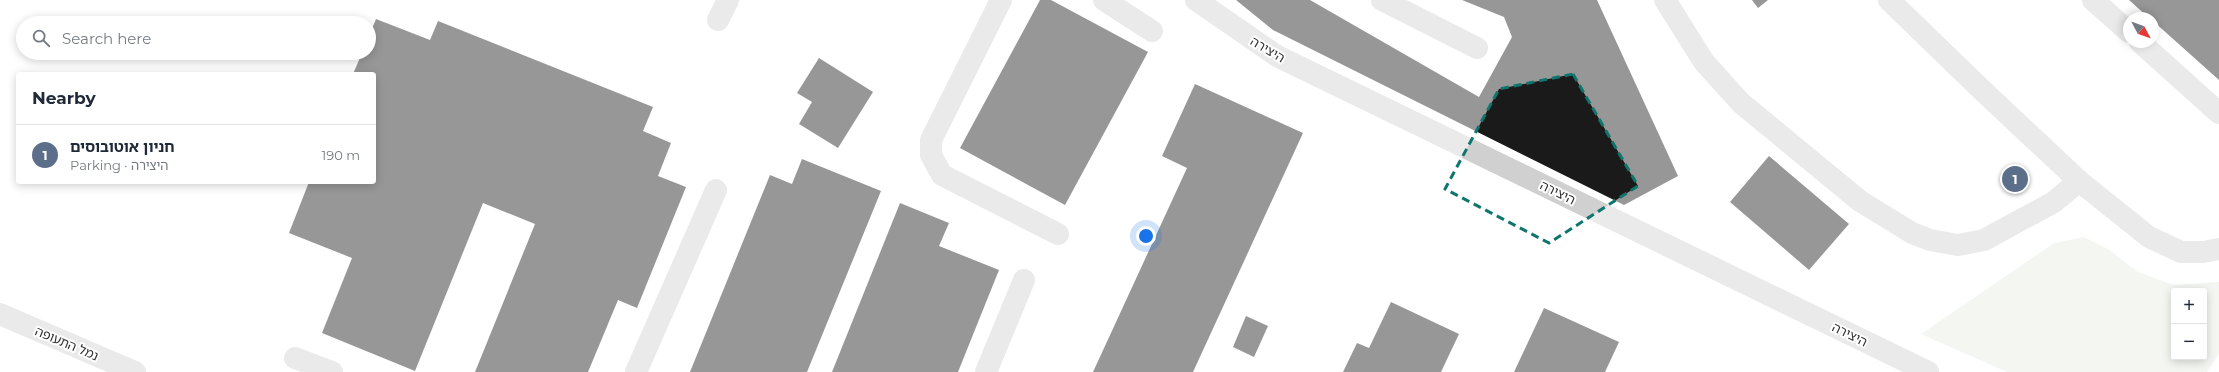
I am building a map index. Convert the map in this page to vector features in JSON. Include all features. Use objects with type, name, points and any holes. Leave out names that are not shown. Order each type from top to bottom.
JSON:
[{"type":"street","points":[[718,20],[728,0]]},
{"type":"street","points":[[1001,0],[932,140],[931,155],[942,175],[1058,234]]},
{"type":"street","points":[[1104,0],[1152,31]]},
{"type":"street","name":"היצירה","points":[[1196,0],[1277,56],[1928,372]]},
{"type":"street","points":[[1382,0],[1477,48]]},
{"type":"street","points":[[1665,0],[1704,62],[1741,104],[1860,201],[1912,233],[1930,240],[1958,245],[1984,240],[2054,202],[2079,181]]},
{"type":"street","points":[[1889,0],[1983,92],[2079,181],[2149,237],[2181,252],[2203,252],[2219,249]]},
{"type":"street","points":[[2093,0],[2123,27]]},
{"type":"street","points":[[2147,48],[2219,113]]},
{"type":"street","points":[[636,372],[716,190]]},
{"type":"street","points":[[986,372],[1024,280]]},
{"type":"street","name":"נמל התעופה","points":[[0,314],[135,372]]},
{"type":"street","points":[[295,358],[332,372]]},
{"type":"highlighted area","points":[[1573,74],[1638,186],[1549,243],[1445,189],[1499,89]]},
{"type":"shaded area","points":[[2084,237],[2108,249],[2138,272],[2174,285],[2219,282],[2219,354],[2207,372],[2007,372],[1921,334],[2054,243]]},
{"type":"building","points":[[1040,0],[1051,0],[1148,52],[1065,205],[960,148]]},
{"type":"building","points":[[1236,0],[1310,0],[1479,97],[1512,37],[1504,17],[1462,0],[1597,0],[1678,176],[1624,205],[1273,30]]},
{"type":"building","points":[[1752,0],[1768,0],[1758,8]]},
{"type":"building","points":[[2129,0],[2219,0],[2219,80],[2159,26],[2159,12],[2142,12]]},
{"type":"building","points":[[376,19],[430,40],[438,21],[653,107],[643,131],[671,143],[658,176],[686,187],[637,308],[618,300],[588,372],[475,372],[535,224],[483,203],[415,371],[322,333],[352,258],[289,233],[308,184],[376,184],[376,72],[354,72],[359,60],[376,60]]},
{"type":"building","points":[[819,58],[873,92],[838,148],[799,124],[812,102],[797,93]]},
{"type":"building","points":[[1195,84],[1303,133],[1193,372],[1093,372],[1187,168],[1162,156]]},
{"type":"building","points":[[1769,156],[1849,224],[1809,270],[1730,202]]},
{"type":"building","points":[[802,159],[881,191],[807,372],[690,372],[770,175],[792,184]]},
{"type":"building","points":[[900,203],[949,223],[939,246],[999,270],[958,372],[832,372]]},
{"type":"building","points":[[1391,302],[1459,334],[1441,372],[1343,372],[1357,343],[1369,348]]},
{"type":"building","points":[[1544,308],[1619,342],[1605,372],[1514,372]]},
{"type":"building","points":[[1246,316],[1268,326],[1254,357],[1233,347]]},
{"type":"place","name":"חניון אוטובוסים","points":[[2015,179]]}]
